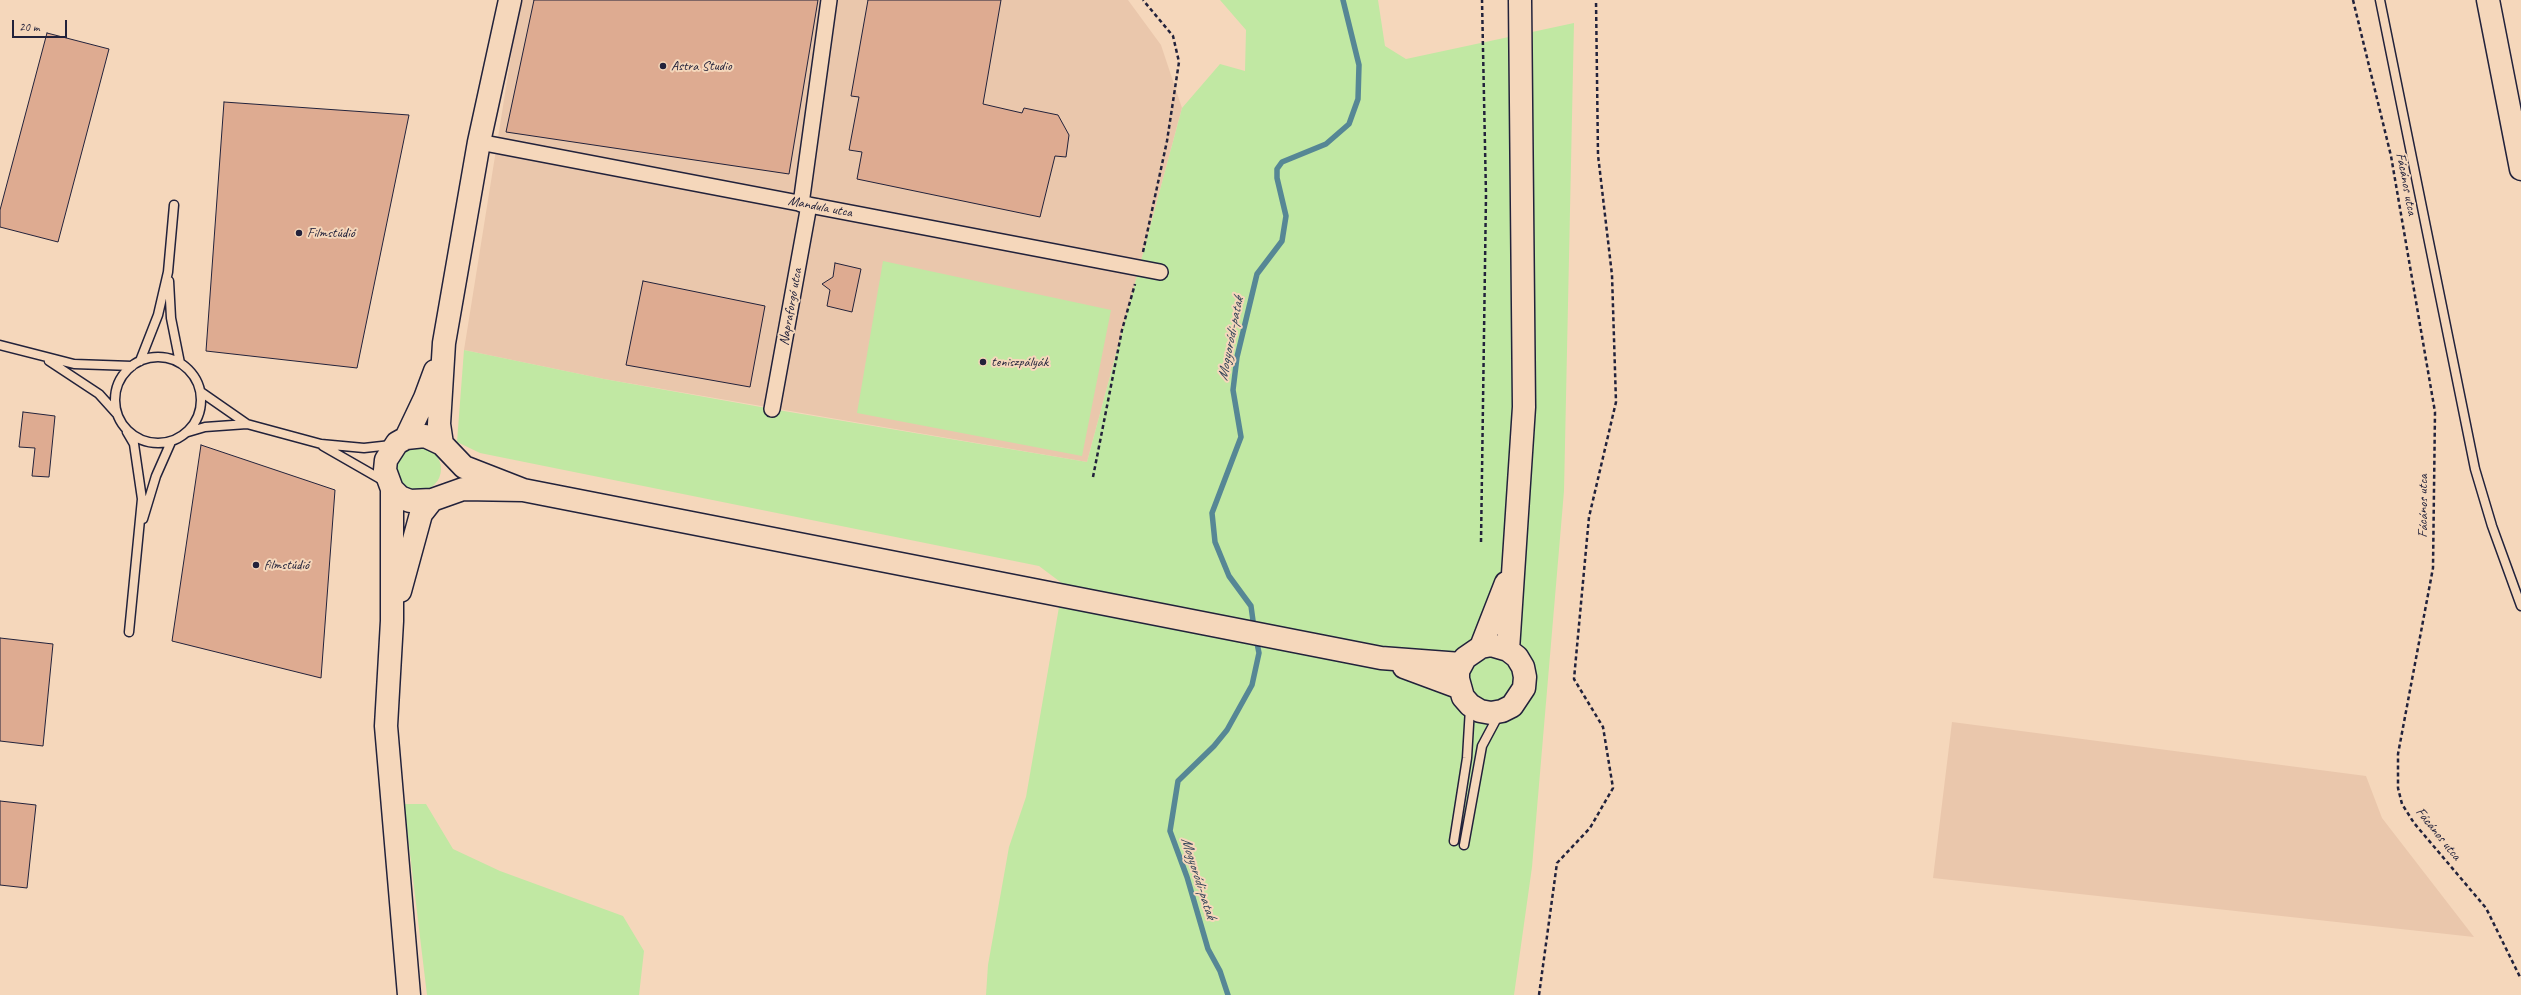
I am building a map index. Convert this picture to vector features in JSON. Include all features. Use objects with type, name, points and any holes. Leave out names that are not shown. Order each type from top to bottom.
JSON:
[{"type":"main road","points":[[392,621],[421,514],[448,485],[452,472],[439,424],[444,343],[479,142],[510,0]]},
{"type":"main road","points":[[1508,650],[1524,407],[1520,0]]},
{"type":"main road","points":[[2488,0],[2521,169]]},
{"type":"main road","points":[[409,995],[386,726],[392,621],[391,487],[385,470],[386,460],[401,441],[425,398],[444,343]]},
{"type":"main road","points":[[401,441],[425,436],[445,449],[464,467],[523,490]]},
{"type":"main road","points":[[391,487],[400,497],[410,501],[436,498],[464,489],[523,490],[1381,658],[1461,664]]},
{"type":"main road","points":[[1482,647],[1514,561]]},
{"type":"main road","points":[[1491,645],[1508,650],[1517,657],[1522,667],[1524,683],[1519,698],[1512,706],[1502,711],[1491,713],[1480,711],[1470,705],[1458,687],[1458,671],[1461,664],[1470,653],[1482,647],[1491,645]]},
{"type":"main road","points":[[1381,658],[1458,687]]},
{"type":"street","name":"Napraforgó utca","points":[[772,409],[805,205],[829,0]]},
{"type":"street","name":"Mandula utca","points":[[479,142],[1160,272]]},
{"type":"lane","points":[[2380,0],[2474,469],[2492,526],[2521,606]]},
{"type":"lane","points":[[140,361],[158,315],[168,272],[174,205]]},
{"type":"lane","points":[[168,272],[171,318],[180,363]]},
{"type":"lane","points":[[0,345],[45,358],[74,364],[132,366]]},
{"type":"lane","points":[[117,414],[115,394],[118,384],[132,366],[140,361],[164,357],[180,363],[194,376],[201,392],[200,411],[188,432]]},
{"type":"lane","points":[[45,358],[99,394],[117,414],[134,444],[140,471],[142,499],[129,632]]},
{"type":"lane","points":[[201,392],[247,424]]},
{"type":"lane","points":[[125,428],[141,440],[151,443],[171,442],[188,432],[205,427],[247,424],[321,444],[364,448],[401,441]]},
{"type":"lane","points":[[140,527],[156,476],[171,442]]},
{"type":"lane","points":[[321,444],[391,487]]},
{"type":"lane","points":[[1454,841],[1468,750],[1470,705]]},
{"type":"lane","points":[[1464,845],[1482,746],[1492,724],[1502,711]]},
{"type":"path","points":[[1093,476],[1122,330],[1139,268],[1168,141],[1179,62],[1173,36],[1143,0]]},
{"type":"path","points":[[1482,0],[1486,195],[1482,542]]},
{"type":"path","points":[[1539,995],[1556,863],[1590,828],[1613,788],[1603,727],[1574,679],[1590,517],[1616,402],[1612,275],[1598,155],[1596,0]]},
{"type":"path","name":"Fácános utca","points":[[2353,0],[2391,156],[2435,412],[2433,568],[2398,754],[2398,788],[2402,804],[2414,823],[2486,908],[2521,979]]},
{"type":"shaded area","points":[[520,0],[1128,0],[1161,45],[1182,108],[1087,462],[604,379],[464,350]]},
{"type":"shaded area","points":[[1952,722],[2366,776],[2382,818],[2474,937],[1933,878]]},
{"type":"green space","points":[[1220,0],[1378,0],[1385,46],[1406,59],[1574,23],[1564,491],[1532,867],[1514,995],[986,995],[988,965],[1009,847],[1026,797],[1063,584],[1039,566],[480,453],[457,442],[464,350],[604,379],[1087,462],[1182,108],[1220,64],[1245,71],[1246,30]]},
{"type":"green space","name":"teniszpályák","points":[[883,261],[1111,310],[1082,456],[857,413]]},
{"type":"green space","points":[[415,447],[423,447],[435,453],[441,465],[441,473],[435,485],[423,491],[415,491],[403,485],[397,473],[397,465],[403,453]]},
{"type":"green space","points":[[404,804],[426,804],[453,849],[500,871],[623,916],[644,951],[639,995],[427,995]]},
{"type":"building","name":"Astra Studio","points":[[534,0],[818,0],[789,174],[506,132]]},
{"type":"building","points":[[868,0],[1001,0],[983,104],[1022,113],[1024,108],[1058,115],[1069,135],[1066,157],[1055,156],[1040,217],[857,179],[862,152],[849,150],[859,97],[851,96]]},
{"type":"building","points":[[47,33],[109,49],[58,242],[0,227],[0,210]]},
{"type":"building","name":"Filmstúdió","points":[[224,102],[409,115],[357,368],[206,351]]},
{"type":"building","points":[[835,263],[861,269],[852,312],[827,306],[830,290],[822,284],[833,277]]},
{"type":"building","points":[[643,281],[765,306],[750,387],[626,365]]},
{"type":"building","points":[[23,412],[55,416],[49,477],[32,476],[35,448],[19,447]]},
{"type":"building","name":"filmstúdió","points":[[201,445],[335,490],[321,678],[172,641]]},
{"type":"building","points":[[0,638],[53,644],[43,746],[0,741]]},
{"type":"building","points":[[0,801],[36,805],[27,888],[0,885]]},
{"type":"waterway","name":"Mogyoródi-patak","points":[[1254,628],[1251,606],[1229,576],[1215,542],[1212,513],[1241,437],[1233,390],[1237,357],[1257,274],[1282,241],[1286,216],[1277,178],[1277,169],[1282,162],[1326,144],[1349,124],[1358,99],[1359,65],[1343,0]]},
{"type":"waterway","name":"Mogyoródi-patak","points":[[1228,995],[1220,971],[1208,949],[1187,877],[1170,831],[1178,781],[1214,746],[1227,730],[1252,685],[1259,653],[1256,638]]},
{"type":"place","name":"Astra Studio","points":[[663,66]]},
{"type":"place","name":"Filmstúdió","points":[[299,233]]},
{"type":"place","name":"teniszpályák","points":[[983,362]]},
{"type":"place","name":"filmstúdió","points":[[256,565]]}]
